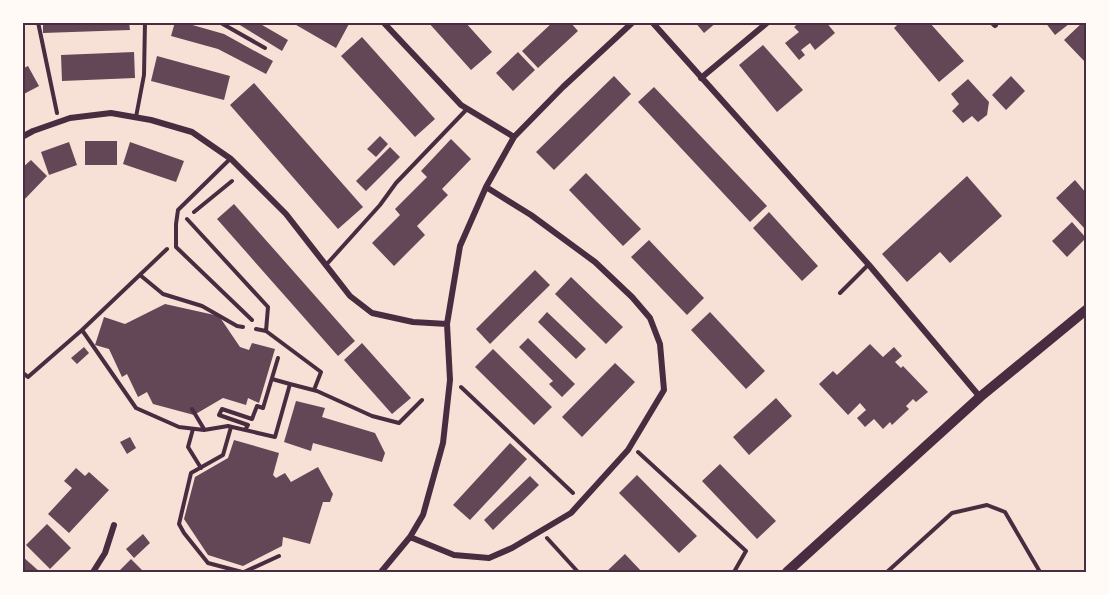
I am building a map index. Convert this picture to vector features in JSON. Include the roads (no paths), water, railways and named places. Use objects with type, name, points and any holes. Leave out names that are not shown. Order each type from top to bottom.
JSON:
[{"type":"main road","points":[[788,573],[980,397],[1086,310]]},
{"type":"street","points":[[381,573],[410,537],[423,515],[443,444],[450,380],[447,324],[460,246],[486,187],[514,137],[563,87],[633,22]]},
{"type":"street","points":[[652,22],[869,265],[980,397]]},
{"type":"street","points":[[701,78],[768,22]]},
{"type":"street","points":[[387,24],[461,105],[514,137]]},
{"type":"street","points":[[22,137],[70,118],[111,113],[151,120],[192,132],[231,159],[286,214],[350,296],[372,313],[413,322],[447,324]]},
{"type":"street","points":[[410,537],[454,555],[489,558],[512,548],[571,513],[628,450],[664,390],[660,344],[650,318],[632,297],[596,262],[531,215],[486,187]]},
{"type":"street","points":[[93,573],[105,553],[114,525]]},
{"type":"lane","points":[[135,117],[144,75],[145,22]]},
{"type":"lane","points":[[216,22],[265,48]]},
{"type":"lane","points":[[326,265],[380,205],[396,183],[467,109]]},
{"type":"lane","points":[[231,159],[178,210],[176,247],[252,320]]},
{"type":"lane","points":[[840,293],[869,265]]},
{"type":"lane","points":[[887,573],[952,513],[987,505],[1005,512],[1040,573]]}]
